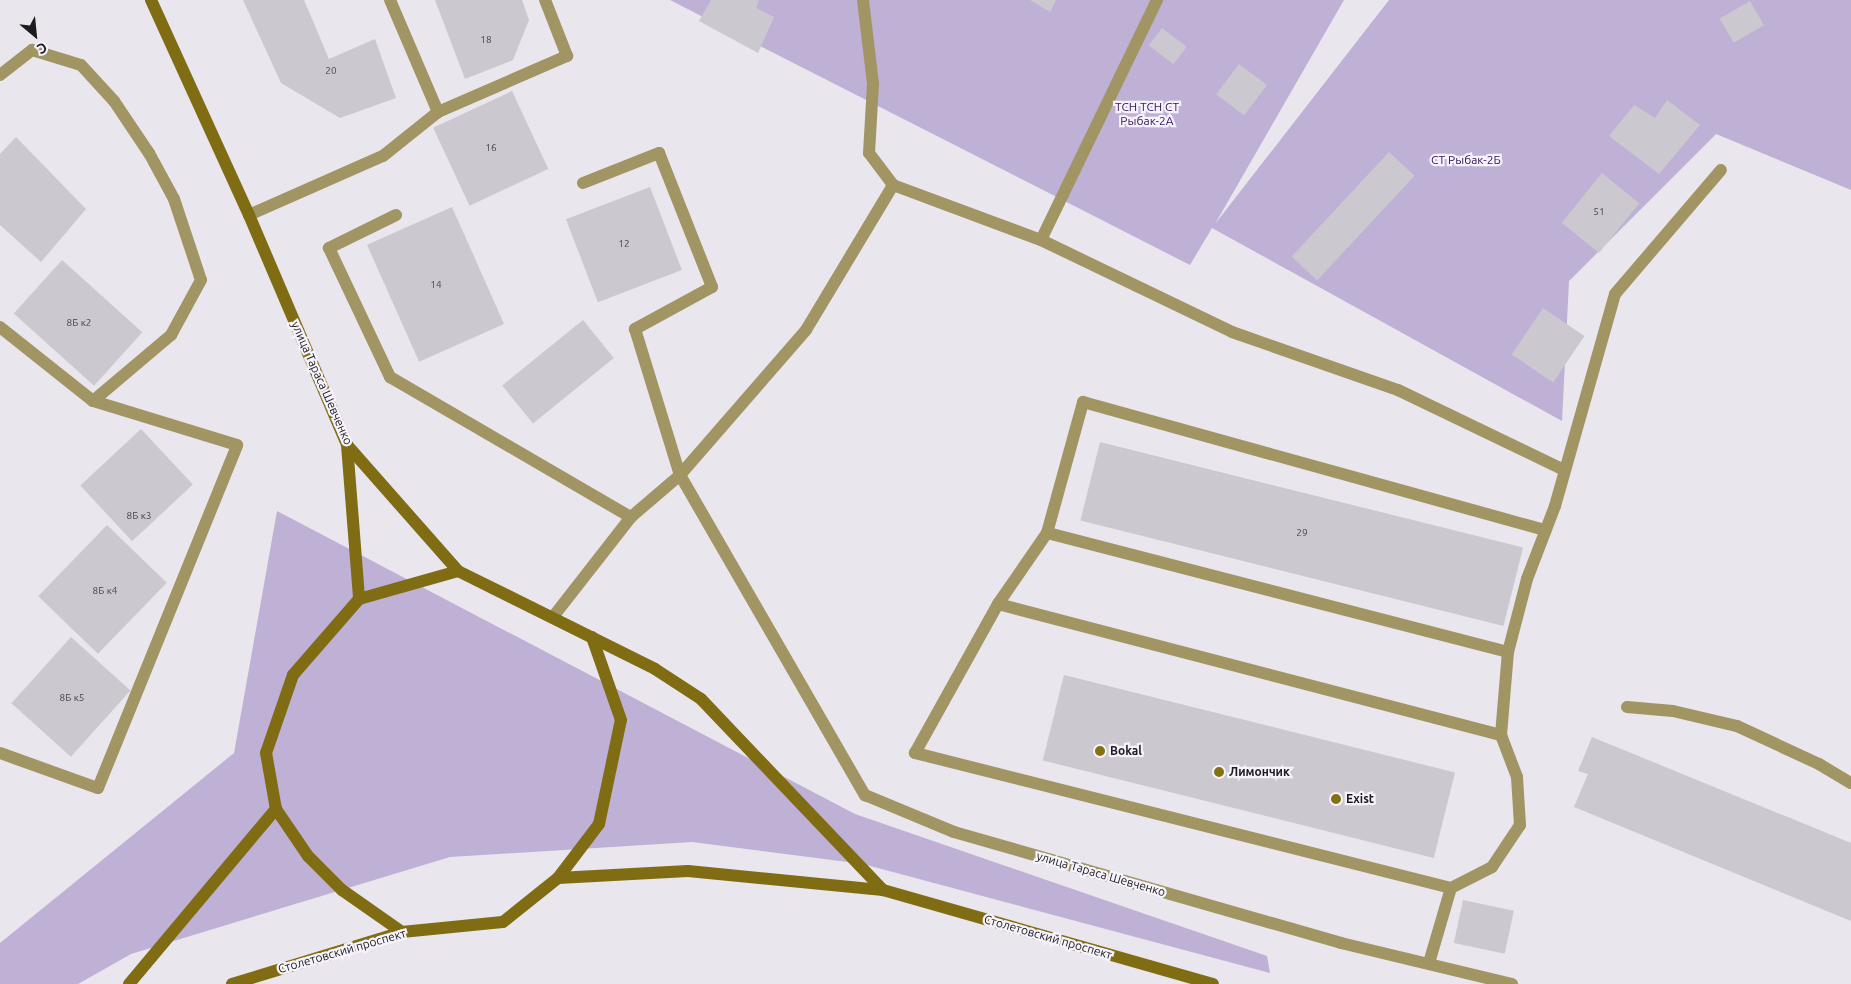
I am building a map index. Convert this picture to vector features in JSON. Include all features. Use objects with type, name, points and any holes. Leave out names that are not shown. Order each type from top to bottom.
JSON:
[{"type":"main road","name":"улица Тараса Шевченко","points":[[151,0],[249,215],[347,445],[458,571],[655,669],[701,699],[883,890]]},
{"type":"main road","points":[[347,445],[359,599]]},
{"type":"main road","points":[[402,932],[342,890],[308,856],[276,809],[266,753],[293,675],[359,599],[458,571]]},
{"type":"main road","name":"Столетовский проспект","points":[[232,984],[402,932],[503,922],[558,878],[599,824],[621,720],[592,637]]},
{"type":"main road","points":[[129,984],[276,809]]},
{"type":"main road","name":"Столетовский проспект","points":[[558,878],[688,871],[883,890],[1213,984]]},
{"type":"lane","points":[[390,0],[438,112]]},
{"type":"lane","points":[[249,215],[383,156],[438,112],[566,56],[545,0]]},
{"type":"lane","points":[[863,0],[873,84],[869,153],[893,184],[1041,240],[1232,332],[1398,390],[1564,470]]},
{"type":"lane","points":[[1041,240],[1157,0]]},
{"type":"lane","points":[[0,75],[32,50],[81,65],[114,101],[149,153],[174,199],[201,280],[170,334],[93,402]]},
{"type":"lane","points":[[583,183],[659,153],[712,287],[635,329],[680,475]]},
{"type":"lane","points":[[1546,530],[1083,402],[1047,533],[998,604],[915,753],[1451,888],[1492,866],[1520,825],[1518,777],[1500,735],[1508,652],[1527,579],[1546,530],[1615,294],[1721,170]]},
{"type":"lane","points":[[552,617],[631,517],[680,475],[806,330],[893,184]]},
{"type":"lane","points":[[396,215],[329,248],[390,377],[631,517]]},
{"type":"lane","points":[[0,327],[93,402],[236,445],[98,788],[0,753]]},
{"type":"lane","name":"улица Тараса Шевченко","points":[[680,475],[865,795],[954,832],[1341,943],[1512,984]]},
{"type":"lane","points":[[1047,533],[1508,652]]},
{"type":"lane","points":[[998,604],[1500,735]]},
{"type":"lane","points":[[1627,707],[1673,711],[1737,726],[1818,764],[1851,783]]},
{"type":"lane","points":[[1429,963],[1451,888]]},
{"type":"green space","name":"СТ Рыбак-2Б","points":[[670,0],[1344,0],[1215,224],[1389,0],[1851,0],[1851,190],[1716,134],[1569,281],[1562,421],[1212,228],[1190,265]]},
{"type":"green space","points":[[277,511],[855,814],[1267,956],[1270,973],[863,864],[692,842],[450,857],[131,954],[78,984],[0,984],[0,943],[234,753]]},
{"type":"building","points":[[243,0],[304,0],[329,59],[375,39],[396,98],[340,118],[281,83]]},
{"type":"building","points":[[435,0],[522,0],[529,20],[513,60],[465,79]]},
{"type":"building","points":[[711,0],[759,0],[756,8],[774,17],[758,53],[699,21]]},
{"type":"building","points":[[1030,0],[1056,0],[1050,12]]},
{"type":"building","points":[[1750,1],[1764,25],[1734,43],[1720,18]]},
{"type":"building","points":[[1162,28],[1187,47],[1174,64],[1149,46]]},
{"type":"building","points":[[1239,64],[1267,85],[1244,115],[1216,94]]},
{"type":"building","points":[[512,91],[548,169],[469,206],[433,128]]},
{"type":"building","points":[[1667,100],[1700,125],[1659,174],[1609,136],[1634,105],[1655,118]]},
{"type":"building","points":[[16,137],[86,209],[41,262],[0,225],[0,154]]},
{"type":"building","points":[[1389,152],[1415,176],[1317,280],[1291,257]]},
{"type":"building","points":[[1602,173],[1639,203],[1599,253],[1562,223]]},
{"type":"building","points":[[650,187],[682,270],[598,302],[566,219]]},
{"type":"building","points":[[452,207],[504,324],[419,362],[367,245]]},
{"type":"building","points":[[62,260],[142,332],[94,386],[14,314]]},
{"type":"building","points":[[1543,308],[1584,336],[1553,382],[1512,354]]},
{"type":"building","points":[[583,320],[614,358],[533,424],[502,385]]},
{"type":"building","points":[[141,429],[193,485],[132,541],[80,486]]},
{"type":"building","points":[[1100,442],[1523,547],[1503,626],[1080,521]]},
{"type":"building","points":[[107,525],[167,583],[98,654],[38,596]]},
{"type":"building","points":[[71,637],[130,691],[71,757],[11,703]]},
{"type":"building","points":[[1064,675],[1455,772],[1434,858],[1043,760]]},
{"type":"building","points":[[1592,737],[1851,843],[1851,921],[1574,807],[1588,774],[1578,771]]},
{"type":"building","points":[[1463,900],[1514,911],[1505,954],[1454,943]]},
{"type":"place","name":"Bokal","points":[[1100,751]]},
{"type":"place","name":"Лимончик","points":[[1219,772]]},
{"type":"place","name":"Exist","points":[[1336,799]]},
{"type":"park label","name":"ТСН ТСН СТ Рыбак-2А","points":[[1147,114]]}]
